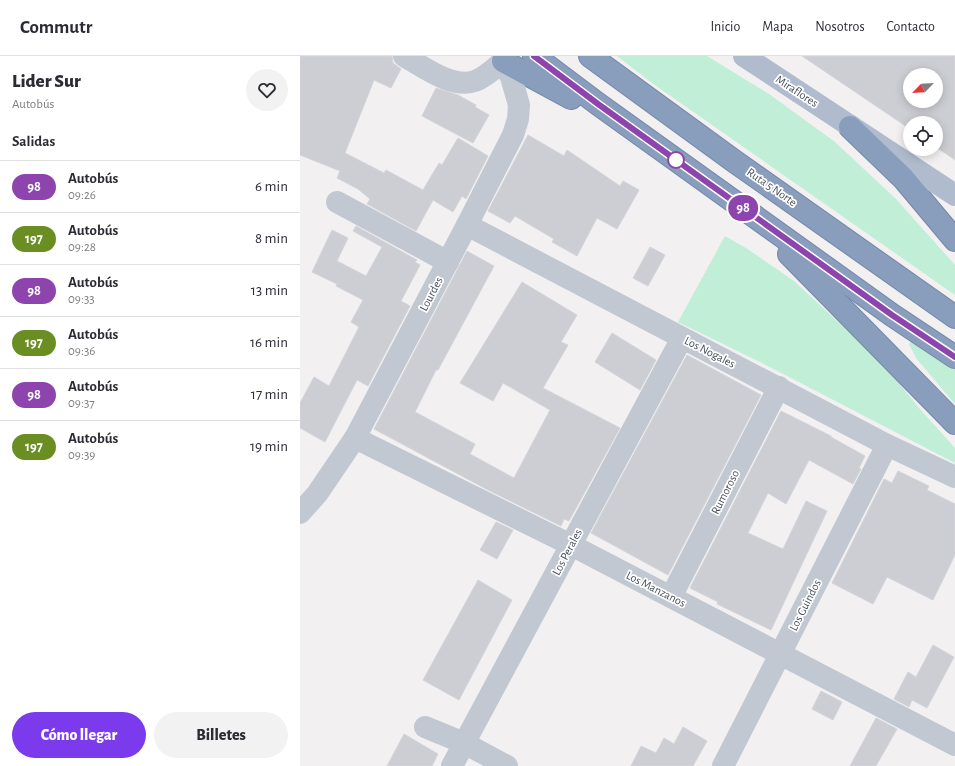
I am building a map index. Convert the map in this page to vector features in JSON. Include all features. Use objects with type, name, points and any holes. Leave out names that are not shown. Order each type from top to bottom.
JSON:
[{"type":"highway","points":[[534,56],[592,100],[892,315],[955,357]]},
{"type":"highway","name":"Ruta 5 Norte","points":[[590,56],[955,317]]},
{"type":"highway","points":[[499,59],[569,97],[630,126]]},
{"type":"highway","points":[[850,127],[903,178],[955,240]]},
{"type":"highway","points":[[743,208],[955,423]]},
{"type":"main road","name":"Miraflores","points":[[744,56],[955,195]]},
{"type":"street","points":[[404,56],[448,80],[462,83],[476,81],[483,77],[499,59]]},
{"type":"street","name":"Lourdes","points":[[300,513],[317,494],[355,438],[513,135],[518,118],[519,105],[516,92],[499,59]]},
{"type":"street","points":[[337,202],[448,262]]},
{"type":"street","name":"Los Nogales","points":[[467,224],[887,445],[955,477]]},
{"type":"street","name":"Los Perales","points":[[452,766],[682,338]]},
{"type":"street","name":"Rumoroso","points":[[671,597],[779,387]]},
{"type":"street","name":"Los Manzanos","points":[[355,438],[571,545],[955,745]]},
{"type":"street","name":"Los Guindos","points":[[723,766],[887,445]]},
{"type":"street","points":[[425,727],[464,743],[507,766]]},
{"type":"green space","points":[[617,56],[707,56],[769,94],[835,142],[896,199],[955,265],[955,295],[652,83]]},
{"type":"green space","points":[[725,236],[746,248],[794,281],[868,350],[894,377],[919,408],[955,448],[955,463],[760,362],[678,322]]},
{"type":"green space","points":[[911,341],[955,369],[955,404],[916,358],[909,344]]},
{"type":"building","points":[[300,56],[392,56],[393,63],[401,69],[391,88],[374,80],[345,153],[384,173],[386,170],[423,190],[439,163],[442,165],[458,138],[488,156],[466,199],[462,196],[453,212],[433,200],[416,231],[367,204],[370,199],[358,189],[337,178],[340,171],[300,155]]},
{"type":"building","points":[[802,56],[955,56],[955,160],[943,152],[943,116],[903,116],[903,124]]},
{"type":"building","points":[[436,88],[458,95],[476,105],[475,107],[489,115],[473,143],[422,116]]},
{"type":"building","points":[[528,135],[564,156],[567,150],[620,186],[623,181],[639,190],[617,229],[597,218],[577,256],[552,242],[554,239],[515,216],[510,223],[488,211]]},
{"type":"building","points":[[356,226],[417,260],[415,262],[420,265],[401,301],[410,306],[368,386],[357,380],[325,442],[300,428],[300,403],[314,377],[329,386],[359,327],[351,322],[363,300],[336,286],[337,284],[312,272],[332,230],[348,238],[337,261],[366,276],[382,247],[353,231]]},
{"type":"building","points":[[650,247],[665,255],[648,286],[633,278]]},
{"type":"building","points":[[467,251],[494,266],[438,370],[436,370],[415,412],[475,444],[470,454],[514,478],[550,410],[503,383],[493,401],[460,383],[522,282],[577,315],[561,342],[568,345],[543,388],[620,428],[569,521],[564,519],[561,526],[488,490],[374,429]]},
{"type":"building","points":[[612,333],[656,360],[640,390],[595,362]]},
{"type":"building","points":[[687,355],[761,395],[668,575],[591,533]]},
{"type":"building","points":[[781,411],[831,436],[865,456],[859,468],[861,469],[853,484],[809,460],[786,504],[768,493],[748,533],[783,549],[806,501],[827,511],[771,630],[717,604],[718,602],[690,588]]},
{"type":"building","points":[[898,471],[929,486],[927,490],[955,504],[955,555],[933,600],[887,577],[873,604],[832,583],[884,479],[892,483]]},
{"type":"building","points":[[496,522],[513,530],[497,559],[480,550]]},
{"type":"building","points":[[478,580],[512,600],[459,700],[423,680]]},
{"type":"building","points":[[933,645],[954,657],[927,708],[912,700],[909,707],[894,699],[908,672],[916,677]]},
{"type":"building","points":[[821,691],[842,702],[833,720],[812,709]]},
{"type":"building","points":[[876,718],[897,729],[876,766],[850,766]]},
{"type":"building","points":[[683,727],[707,741],[693,766],[631,766],[641,746],[656,753],[664,738],[674,744]]},
{"type":"building","points":[[404,734],[438,754],[432,766],[387,766]]},
{"type":"bus line","name":"98","points":[[534,56],[598,104],[892,315],[955,357]]}]
